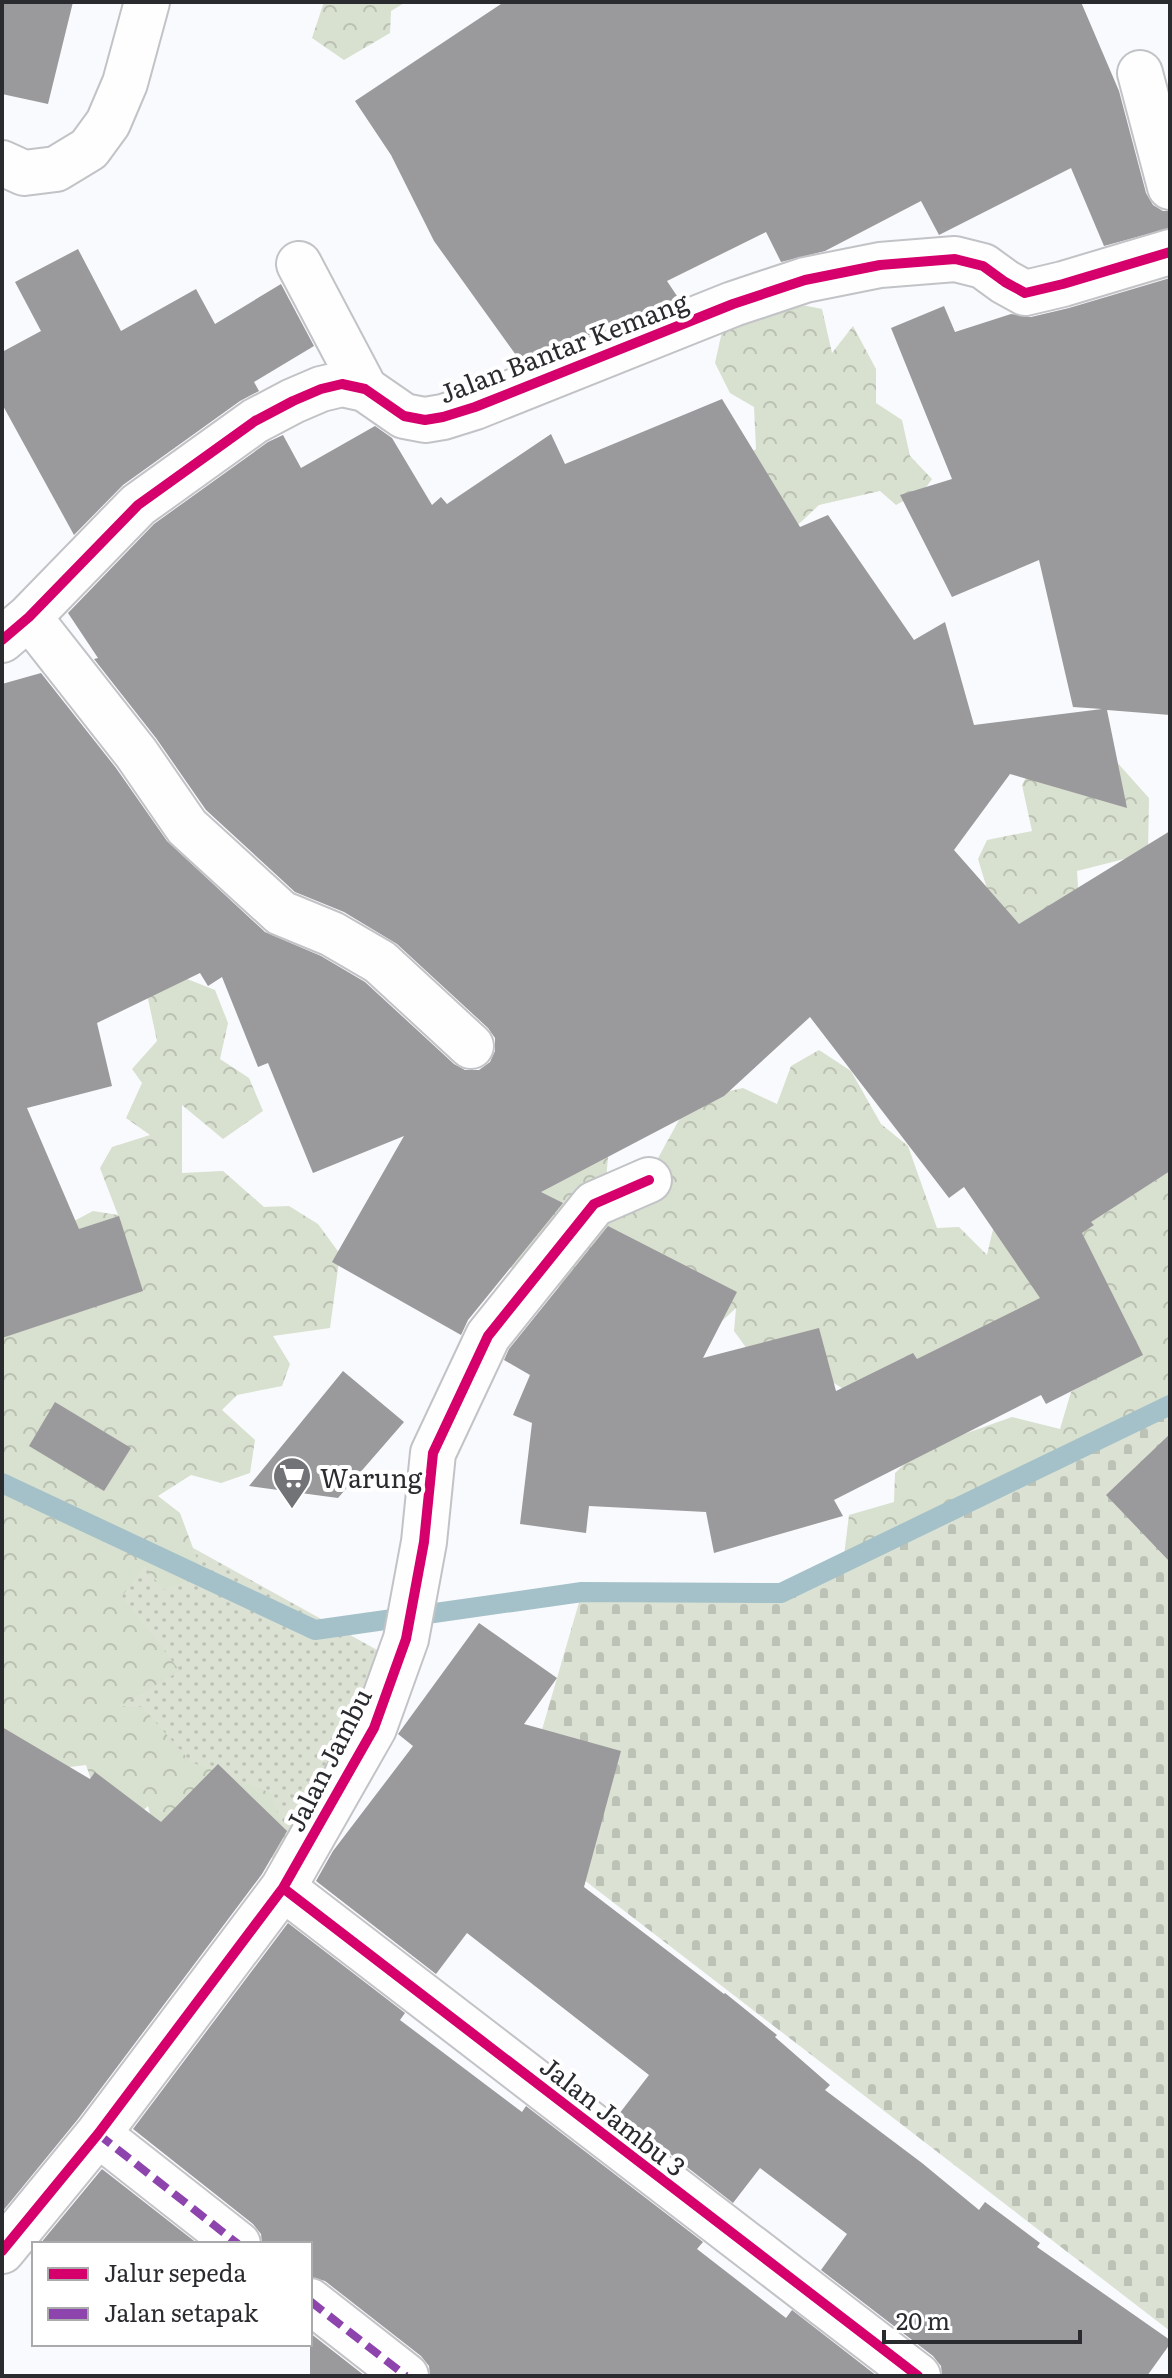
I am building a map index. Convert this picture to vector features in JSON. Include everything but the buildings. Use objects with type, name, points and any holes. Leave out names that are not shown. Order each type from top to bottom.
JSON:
[{"type":"street","points":[[2,163],[24,173],[56,169],[89,149],[108,123],[125,83],[147,2]]},
{"type":"street","points":[[1140,73],[1170,187]]},
{"type":"street","name":"Jalan Bantar Kemang","points":[[365,389],[404,416],[425,420],[443,417],[733,304],[805,280],[880,265],[955,259],[983,266],[1025,293],[1170,252]]},
{"type":"street","points":[[299,264],[365,389]]},
{"type":"street","points":[[365,389],[342,384],[321,389],[255,421],[138,505],[15,629],[136,753],[187,827],[281,913],[332,934],[380,962],[471,1046]]},
{"type":"street","name":"Jalan Jambu","points":[[2,2251],[98,2134],[283,1888],[374,1728],[406,1639],[424,1542],[433,1453],[488,1336],[594,1204],[649,1180]]},
{"type":"street","name":"Jalan Jambu 3","points":[[283,1888],[918,2376]]},
{"type":"street","points":[[98,2134],[235,2242]]},
{"type":"street","points":[[312,2303],[406,2376]]},
{"type":"green space","points":[[324,2],[406,2],[391,11],[390,33],[344,60],[312,38]]},
{"type":"green space","points":[[772,299],[822,309],[832,353],[853,326],[876,369],[876,403],[902,420],[910,456],[932,479],[924,490],[896,505],[880,491],[819,505],[787,535],[737,460],[756,449],[754,407],[730,393],[715,363],[723,327]]},
{"type":"green space","points":[[1114,759],[1149,798],[1148,853],[1077,871],[1079,903],[1101,1124],[1170,1174],[1170,1438],[843,1564],[849,1515],[894,1502],[895,1473],[919,1450],[1012,1417],[1060,1429],[1071,1392],[1114,1364],[874,1408],[829,1380],[750,1353],[734,1331],[736,1308],[708,1334],[563,1287],[518,1278],[488,1232],[612,1113],[605,1191],[656,1178],[657,1160],[690,1100],[743,1088],[777,1104],[791,1066],[819,1050],[851,1071],[881,1124],[908,1146],[937,1228],[959,1227],[987,1255],[994,1225],[988,892],[978,859],[987,840],[1032,831],[1022,785],[1032,766]]},
{"type":"green space","points":[[177,975],[215,990],[228,1023],[220,1059],[249,1078],[263,1111],[223,1139],[182,1105],[182,1173],[223,1171],[264,1207],[289,1206],[318,1224],[340,1254],[330,1328],[273,1336],[290,1364],[282,1386],[237,1395],[222,1410],[255,1440],[250,1473],[221,1483],[191,1475],[158,1496],[180,1513],[203,1575],[163,1590],[145,1566],[122,1596],[180,1671],[118,1707],[142,1707],[191,1762],[271,1793],[283,1828],[154,1830],[148,1806],[135,1818],[102,1813],[86,1765],[28,1772],[2,1729],[2,1259],[93,1211],[118,1215],[100,1168],[112,1147],[150,1135],[126,1118],[142,1083],[132,1069],[157,1041],[147,994]]},
{"type":"green space","points":[[1170,1405],[1170,2331],[514,1826],[582,1592],[781,1593]]},
{"type":"green space","points":[[2,1442],[397,1661],[283,1864],[2,1709]]},
{"type":"waterway","points":[[2,1483],[315,1630],[582,1592],[781,1593],[1170,1405]]},
{"type":"marked path","points":[[98,2134],[235,2242]]},
{"type":"marked path","points":[[312,2303],[406,2376]]},
{"type":"cycle path","points":[[2,640],[29,617],[138,505],[255,421],[321,389],[342,384],[365,389],[404,416],[425,420],[475,407],[733,304],[805,280],[880,265],[955,259],[983,266],[1025,293],[1170,252]]},
{"type":"cycle path","points":[[2,2251],[98,2134],[283,1888],[374,1728],[406,1639],[424,1542],[433,1453],[488,1336],[594,1204],[649,1180]]},
{"type":"cycle path","points":[[283,1888],[918,2376]]},
{"type":"place","name":"Warung","points":[[292,1510]]}]
